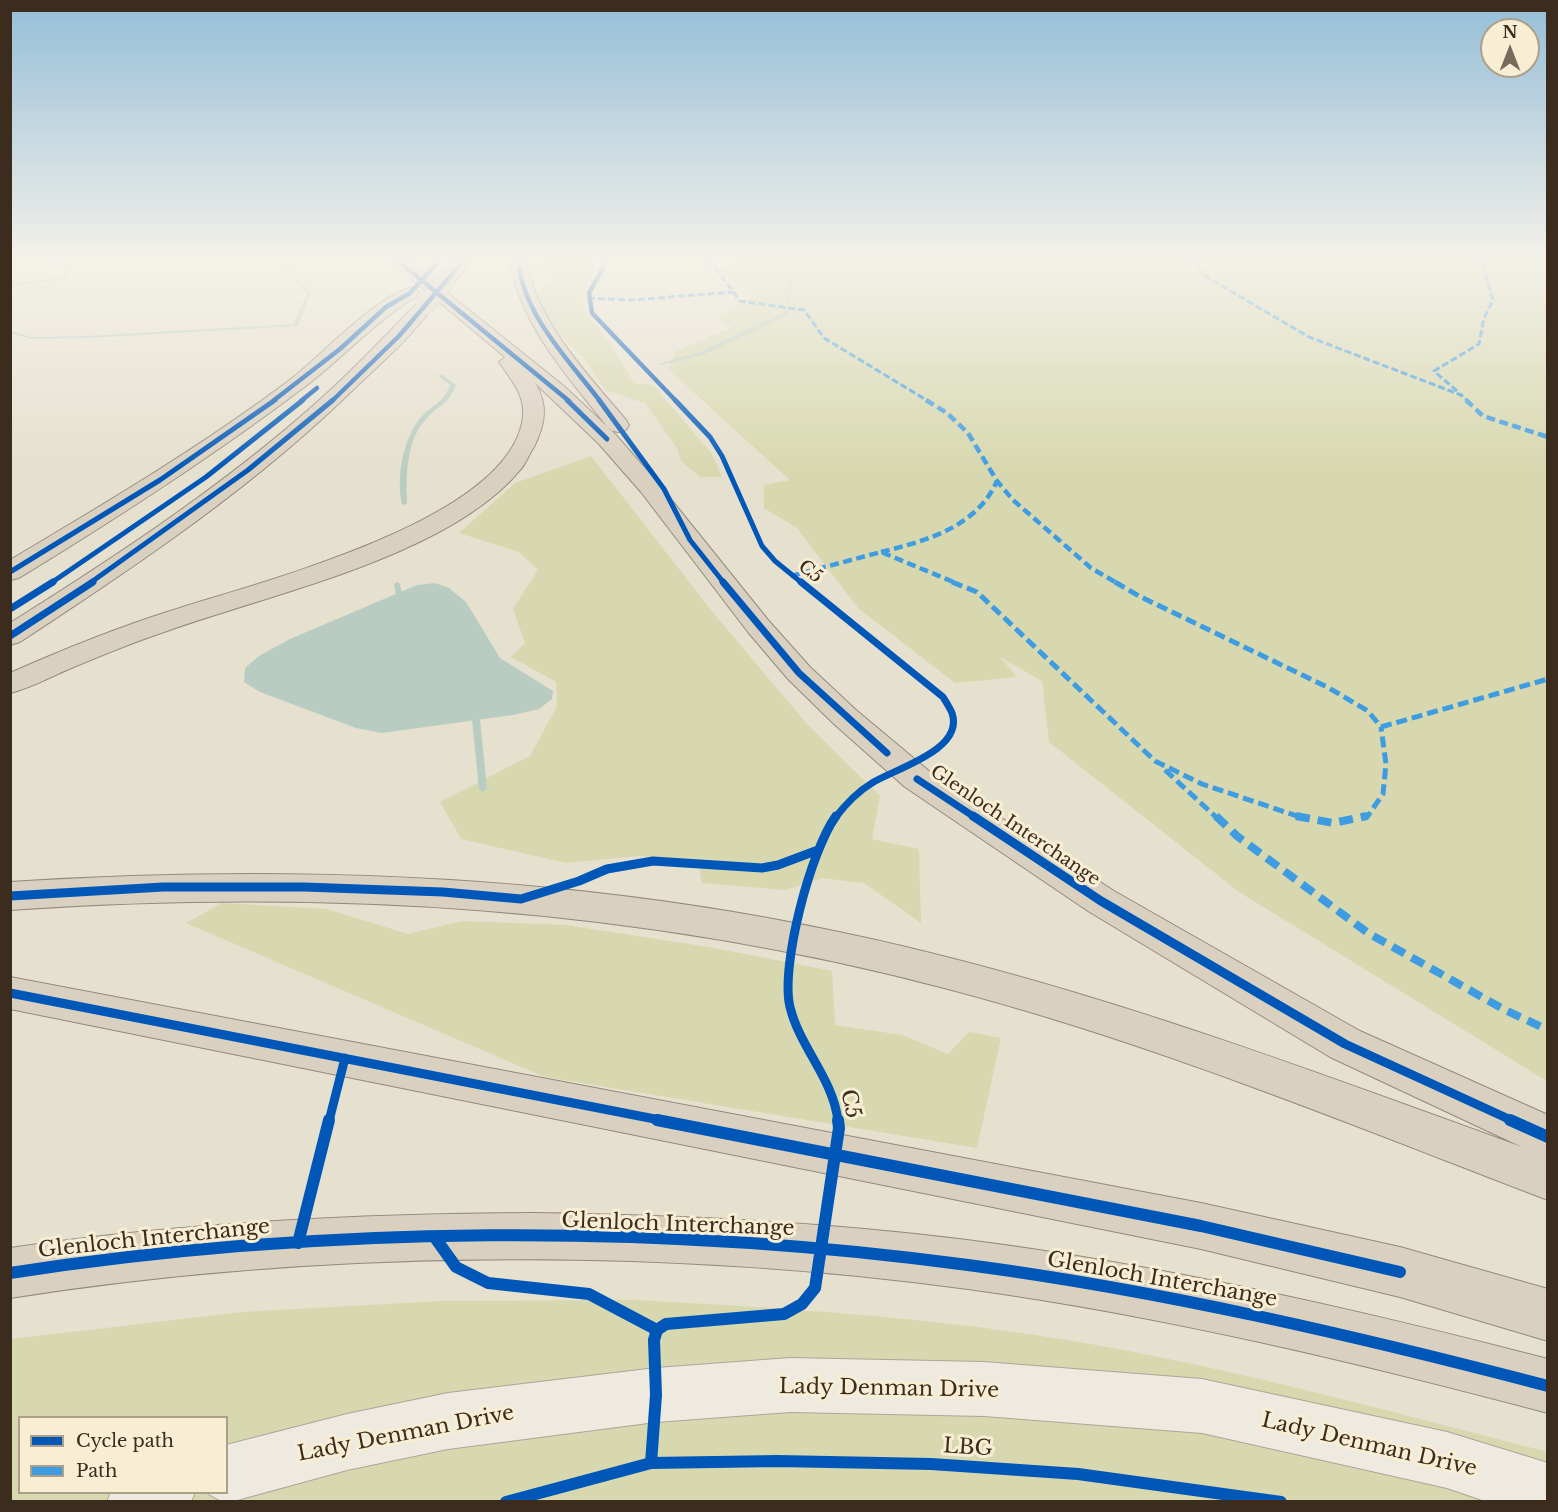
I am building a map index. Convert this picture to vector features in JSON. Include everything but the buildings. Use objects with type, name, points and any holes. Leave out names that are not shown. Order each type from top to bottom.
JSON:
[{"type":"highway","points":[[10,573],[131,499],[216,442],[318,367],[359,331]]},
{"type":"highway","points":[[10,609],[132,529],[272,426],[381,331]]},
{"type":"highway","points":[[10,636],[112,569],[289,438],[363,372],[394,331]]},
{"type":"highway","points":[[10,684],[159,624],[380,550],[440,521],[484,491],[507,470],[525,448],[531,430],[534,406],[524,381],[482,331]]},
{"type":"highway","name":"Glenloch Interchange","points":[[483,331],[581,412],[649,487],[758,626],[799,673],[845,717],[917,779],[1101,901],[1345,1044],[1548,1137]]},
{"type":"highway","points":[[547,331],[664,489],[690,540]]},
{"type":"highway","points":[[10,896],[163,887],[304,887],[443,892],[582,904],[728,924],[842,948],[1010,990],[1167,1038],[1548,1178]]},
{"type":"highway","points":[[10,993],[1201,1226],[1400,1272],[1548,1315]]},
{"type":"highway","name":"Glenloch Interchange","points":[[10,1273],[49,1267],[297,1243],[537,1237],[772,1245],[933,1261],[1157,1295],[1392,1345],[1548,1386]]},
{"type":"street","name":"Lady Denman Drive","points":[[228,1473],[347,1442],[448,1421],[645,1397],[790,1385],[984,1389],[1202,1406],[1447,1460],[1548,1492]]},
{"type":"street","points":[[136,1502],[160,1494]]},
{"type":"green space","points":[[557,331],[600,331],[634,383],[653,385],[712,454],[722,477],[701,477],[681,461],[677,448],[645,403],[605,390],[584,359]]},
{"type":"green space","points":[[724,331],[1547,331],[1547,1081],[1239,892],[1049,742],[1042,681],[1000,657],[1017,677],[955,683],[858,608],[797,528],[764,508],[764,485],[790,480],[668,369],[676,351]]},
{"type":"green space","points":[[591,456],[711,610],[807,724],[880,796],[872,839],[919,849],[921,923],[864,883],[822,878],[786,890],[702,883],[698,860],[639,856],[566,863],[461,839],[440,802],[530,756],[557,706],[556,682],[511,657],[525,643],[513,609],[538,570],[519,552],[459,533],[515,483]]},
{"type":"green space","points":[[222,903],[327,909],[408,934],[462,921],[566,925],[709,947],[832,971],[835,1025],[902,1035],[948,1054],[969,1032],[1001,1038],[977,1148],[545,1077],[186,923]]},
{"type":"green space","points":[[634,1300],[882,1317],[1029,1334],[1225,1371],[1548,1452],[1547,1502],[11,1502],[11,1339],[242,1312],[441,1301]]},
{"type":"shaded area","points":[[435,583],[449,588],[466,602],[500,658],[553,691],[552,699],[539,709],[513,715],[382,733],[356,728],[260,692],[244,682],[245,668],[259,656],[290,639],[417,585]]},
{"type":"waterway","points":[[10,331],[31,338],[199,331]]},
{"type":"waterway","points":[[661,364],[703,353],[750,331]]},
{"type":"waterway","points":[[404,503],[404,468],[413,434],[426,415],[445,400],[453,385],[441,376]]},
{"type":"waterway","points":[[397,584],[399,594],[404,600]]},
{"type":"waterway","points":[[471,711],[476,720],[483,789]]},
{"type":"marked path","points":[[819,331],[824,338],[947,413],[968,433],[997,481],[1013,500],[1091,568],[1139,596],[1329,688],[1368,711],[1381,727]]},
{"type":"marked path","points":[[1298,331],[1309,337],[1461,395],[1483,416],[1548,437]]},
{"type":"marked path","points":[[1457,391],[1434,371],[1479,344],[1482,331]]},
{"type":"marked path","points":[[881,552],[924,540],[952,528],[989,499],[997,481]]},
{"type":"marked path","points":[[791,576],[881,552],[977,592],[1155,761],[1202,784],[1298,817],[1333,823],[1367,817],[1383,794],[1386,764],[1381,727]]},
{"type":"marked path","points":[[1381,727],[1548,679]]},
{"type":"marked path","points":[[1165,770],[1237,836],[1368,933],[1505,1010],[1548,1030]]},
{"type":"cycle path","points":[[10,572],[160,480],[266,407],[360,331]]},
{"type":"cycle path","points":[[10,636],[82,589],[248,470],[345,390],[403,331]]},
{"type":"cycle path","points":[[484,331],[558,391],[607,439]]},
{"type":"cycle path","points":[[547,331],[664,489],[690,540],[758,626],[799,673],[887,753]]},
{"type":"cycle path","name":"C5","points":[[609,331],[710,437],[722,456],[762,546],[775,561],[943,697],[953,715],[953,729],[945,742],[917,761],[870,784],[850,800],[839,813],[819,848],[798,920],[788,992],[790,1007],[826,1081],[837,1112],[839,1128],[815,1288],[802,1304],[784,1314],[666,1324],[657,1330],[654,1340],[656,1395],[651,1463]]},
{"type":"cycle path","points":[[10,609],[90,558],[206,477],[317,388]]},
{"type":"cycle path","points":[[917,779],[1101,901],[1345,1044],[1548,1137]]},
{"type":"cycle path","points":[[10,896],[163,887],[304,887],[443,892],[521,899],[579,881],[607,869],[653,861],[762,868],[778,865],[818,850]]},
{"type":"cycle path","points":[[10,993],[1201,1226],[1400,1272]]},
{"type":"cycle path","points":[[298,1243],[345,1058]]},
{"type":"cycle path","points":[[10,1273],[205,1250],[358,1240],[593,1237],[770,1245],[967,1264],[1162,1296],[1356,1337],[1548,1386]]},
{"type":"cycle path","points":[[436,1239],[456,1267],[488,1283],[589,1294],[657,1330]]},
{"type":"cycle path","name":"LBG","points":[[506,1502],[651,1463],[778,1461],[931,1464],[1078,1474],[1281,1502]]}]
